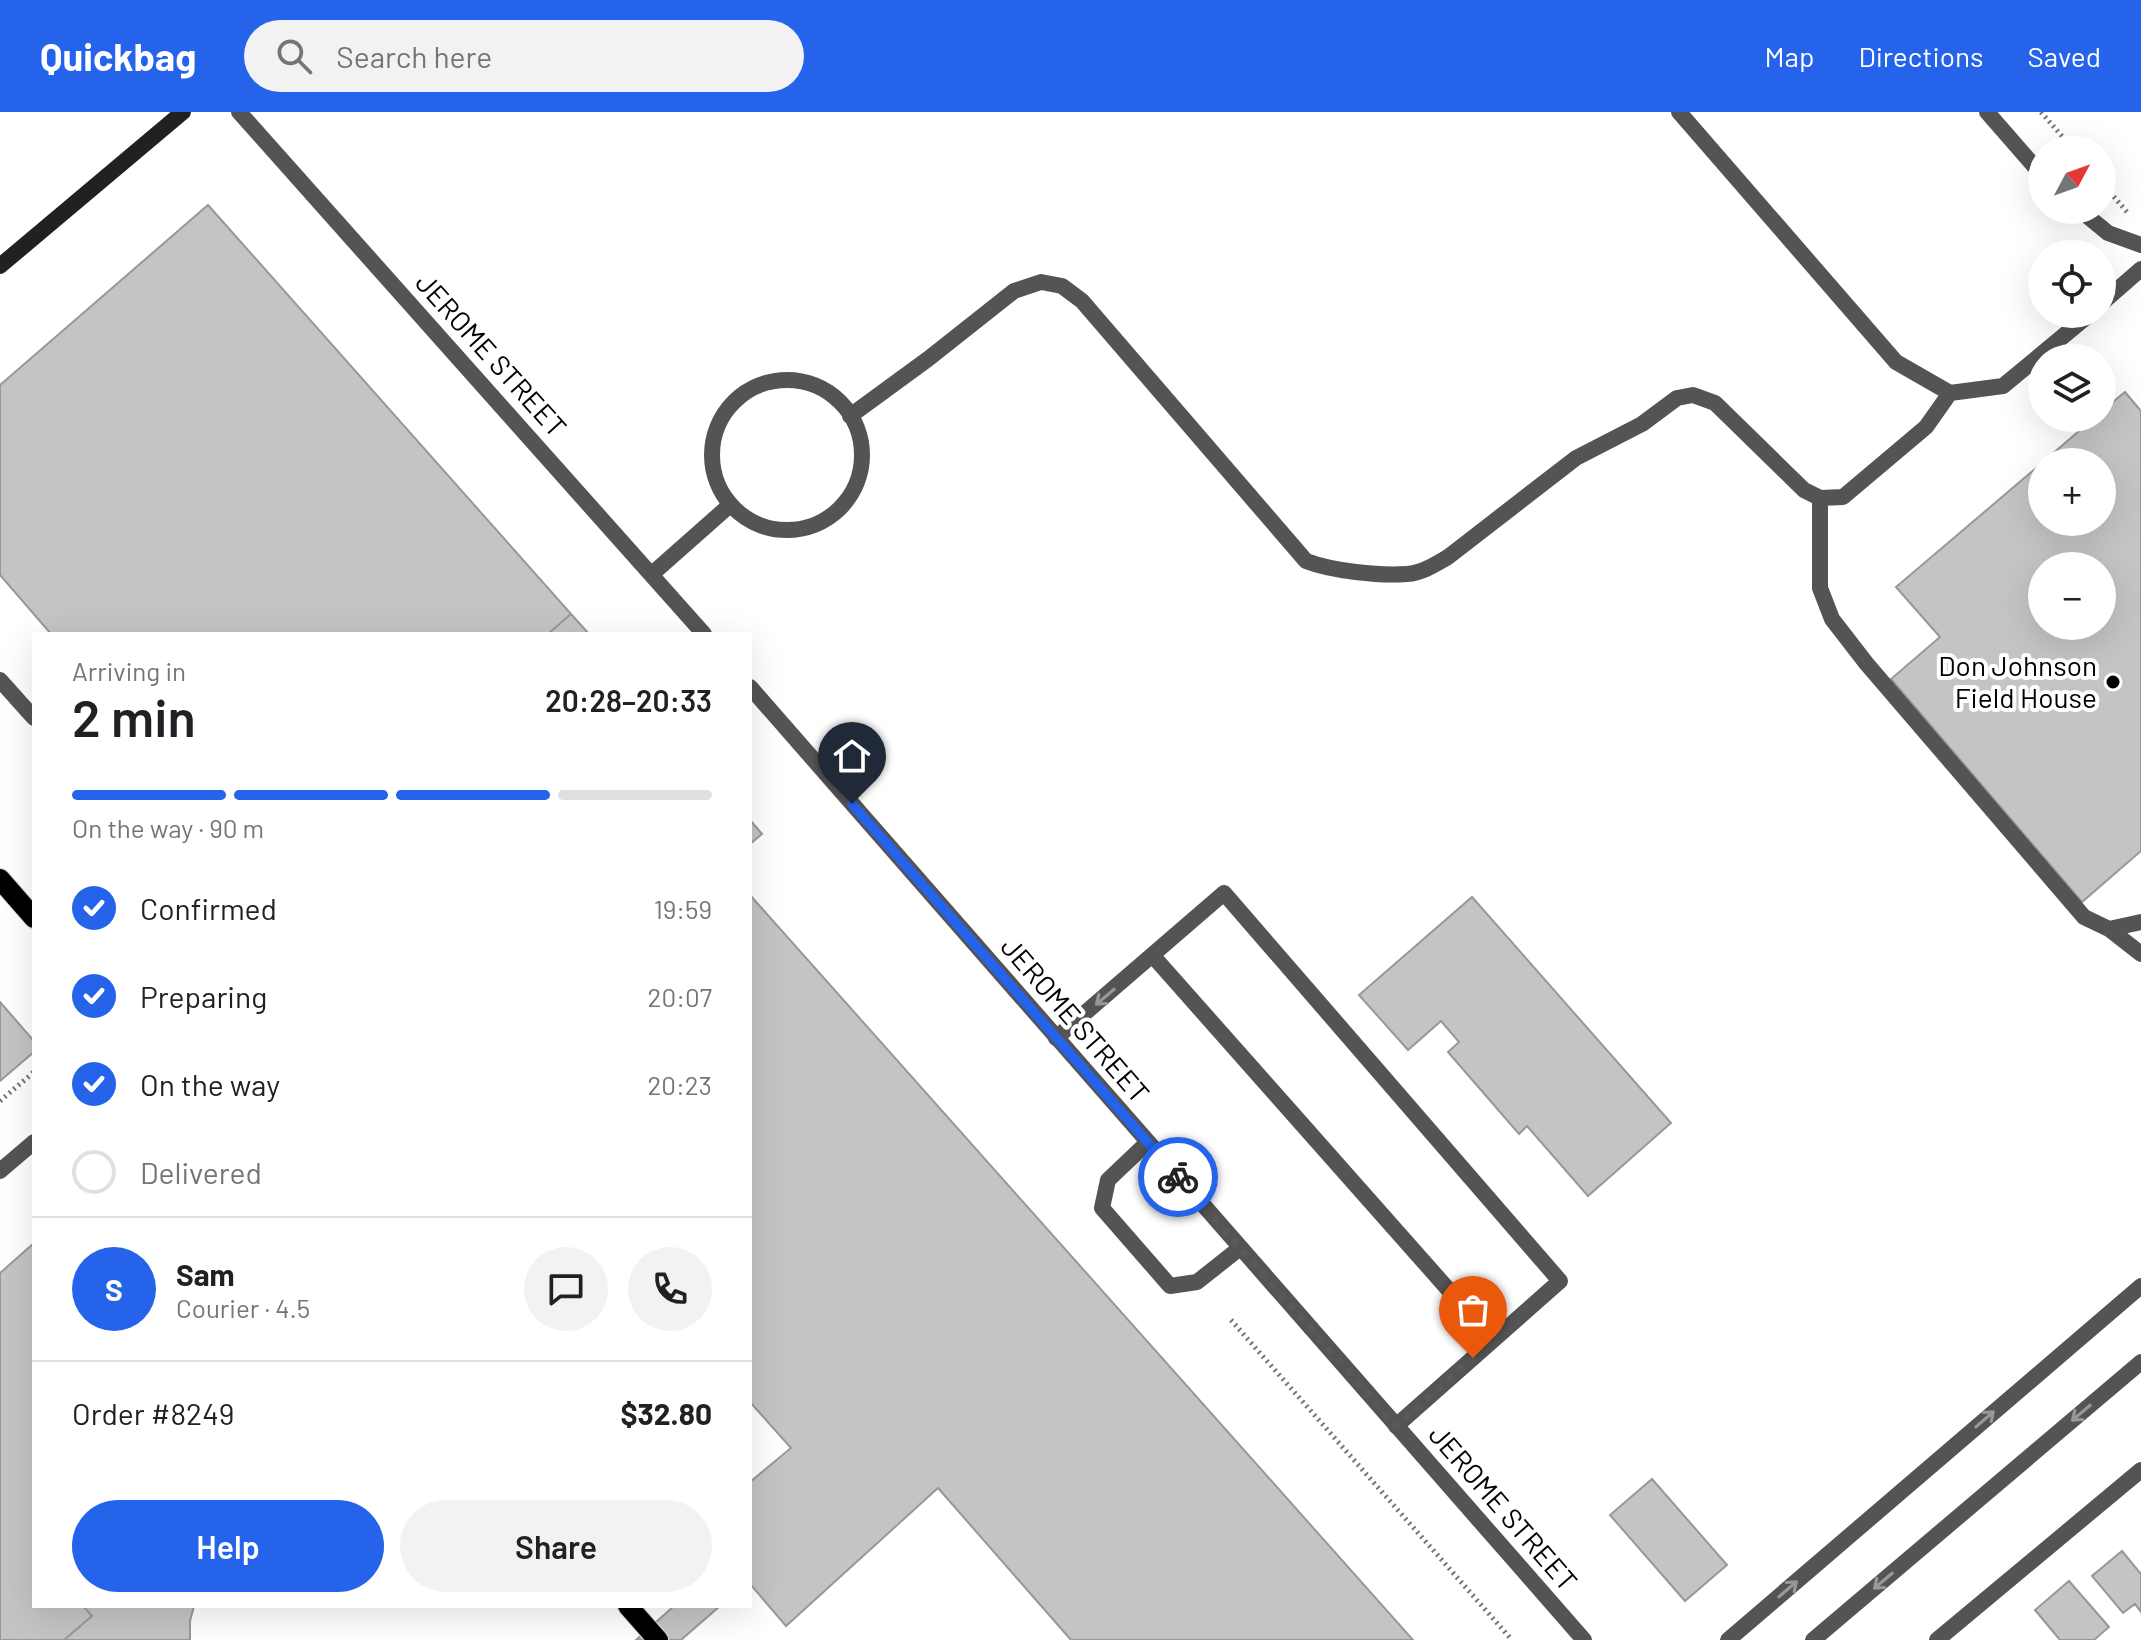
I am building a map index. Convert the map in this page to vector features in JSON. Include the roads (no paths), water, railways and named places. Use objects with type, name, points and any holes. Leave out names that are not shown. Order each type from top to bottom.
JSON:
[{"type":"main road","points":[[0,266],[183,112]]},
{"type":"main road","points":[[0,879],[32,916]]},
{"type":"main road","points":[[630,1608],[658,1640]]},
{"type":"street","name":"JEROME STREET","points":[[239,112],[702,632]]},
{"type":"street","points":[[1679,112],[1896,362],[1950,393],[2003,386],[2073,328]]},
{"type":"street","points":[[1987,112],[2028,159]]},
{"type":"street","points":[[2097,224],[2108,233],[2141,245]]},
{"type":"street","points":[[2116,291],[2141,269]]},
{"type":"street","points":[[850,416],[1014,291],[1041,282],[1062,286],[1082,301],[1306,561],[1327,569],[1408,574],[1427,569],[1448,557],[1576,458],[1642,424],[1677,398],[1693,395],[1715,403],[1804,490],[1820,498],[1843,497],[1926,427],[1950,393]]},
{"type":"street","points":[[778,380],[801,381],[824,389],[844,405],[850,416],[857,428],[862,453],[858,479],[846,502],[826,519],[802,529],[775,530],[751,521],[730,505],[718,485],[711,462],[713,439],[721,417],[736,399],[755,386],[778,380]]},
{"type":"street","points":[[1820,498],[1820,588],[1832,619],[1866,663],[2084,917],[2109,929],[2141,954]]},
{"type":"street","points":[[652,574],[730,505]]},
{"type":"street","points":[[0,680],[32,716]]},
{"type":"street","name":"JEROME STREET","points":[[752,689],[1584,1640]]},
{"type":"street","points":[[1056,1038],[1224,893],[1560,1281],[1396,1426]]},
{"type":"street","points":[[2109,929],[2141,922]]},
{"type":"street","points":[[1153,956],[1493,1340]]},
{"type":"street","points":[[1148,1142],[1108,1180],[1102,1208],[1170,1286],[1197,1282],[1240,1248]]},
{"type":"street","points":[[0,1171],[32,1144]]},
{"type":"street","points":[[1728,1640],[2141,1286]]},
{"type":"street","points":[[1813,1640],[2141,1362]]},
{"type":"street","points":[[1937,1640],[2141,1470]]},
{"type":"place","name":"Don Johnson Field House","points":[[2113,682]]}]
